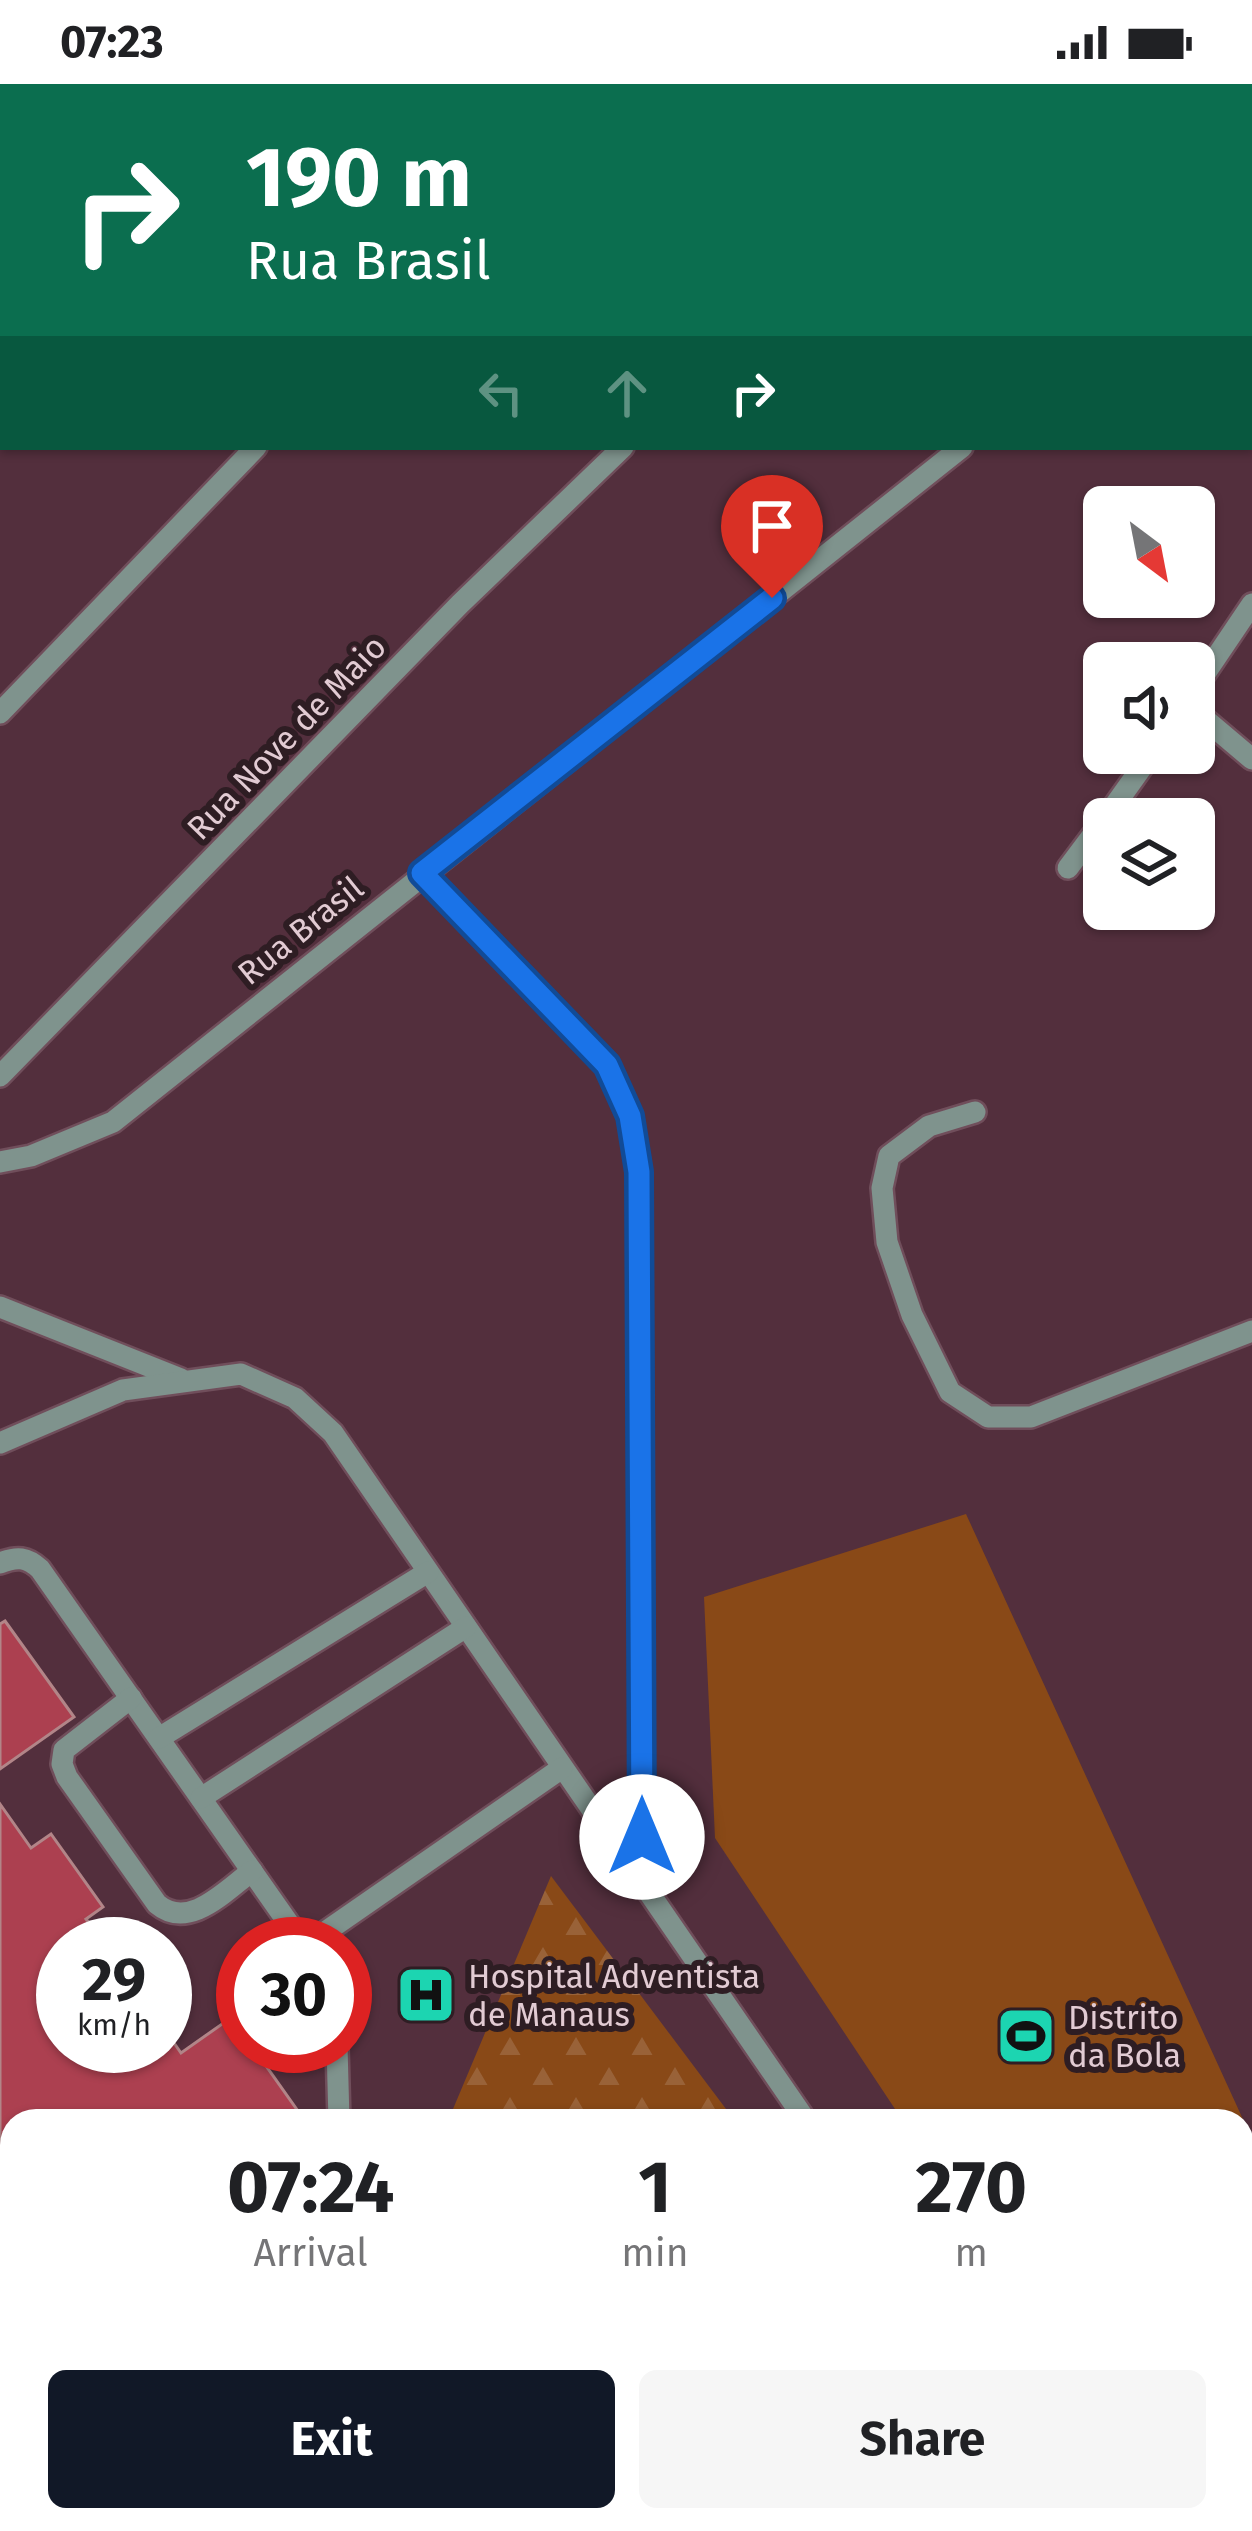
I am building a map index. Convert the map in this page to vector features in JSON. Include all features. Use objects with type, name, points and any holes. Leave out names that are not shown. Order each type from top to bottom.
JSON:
[{"type":"street","points":[[0,713],[253,450]]},
{"type":"street","name":"Rua Nove de Maio","points":[[0,1076],[460,604],[620,450]]},
{"type":"street","name":"Rua Brasil","points":[[0,1162],[31,1156],[112,1122],[958,450]]},
{"type":"street","points":[[1215,659],[1252,604]]},
{"type":"street","points":[[1215,728],[1252,759]]},
{"type":"street","points":[[1068,868],[1083,848]]},
{"type":"street","points":[[422,873],[607,1065],[630,1116],[639,1172],[642,1885]]},
{"type":"street","points":[[975,1112],[928,1126],[889,1156],[882,1188],[887,1242],[912,1315],[950,1391],[988,1418],[1031,1417],[1252,1331]]},
{"type":"street","points":[[0,1307],[182,1379]]},
{"type":"street","points":[[0,1443],[123,1390],[182,1379],[241,1374],[295,1398],[333,1432],[798,2109]]},
{"type":"street","points":[[0,1563],[16,1557],[29,1559],[40,1569],[286,1917]]},
{"type":"street","points":[[159,1738],[428,1572]]},
{"type":"street","points":[[201,1798],[466,1627]]},
{"type":"street","points":[[131,1698],[64,1750],[67,1777],[167,1913],[182,1916],[196,1911],[252,1871]]},
{"type":"street","points":[[345,1917],[562,1768]]},
{"type":"street","points":[[338,2073],[339,2109]]},
{"type":"green space","name":"Distrito da Bola","points":[[966,1514],[1238,2109],[895,2109],[715,1838],[704,1597]]},
{"type":"green space","points":[[551,1876],[726,2109],[453,2109]]},
{"type":"building","points":[[5,1621],[74,1717],[0,1769],[0,1624]]},
{"type":"building","points":[[0,1804],[31,1848],[51,1834],[103,1907],[89,1917],[36,1917],[36,2073],[192,2073],[192,2045],[216,2028],[216,2073],[271,2073],[297,2109],[0,2109]]},
{"type":"place","name":"Hospital Adventista de Manaus","points":[[426,1995]]},
{"type":"place","name":"Distrito da Bola","points":[[1026,2036]]},
{"type":"route","points":[[642,1837],[639,1172],[630,1116],[607,1065],[422,873],[772,598]]}]
